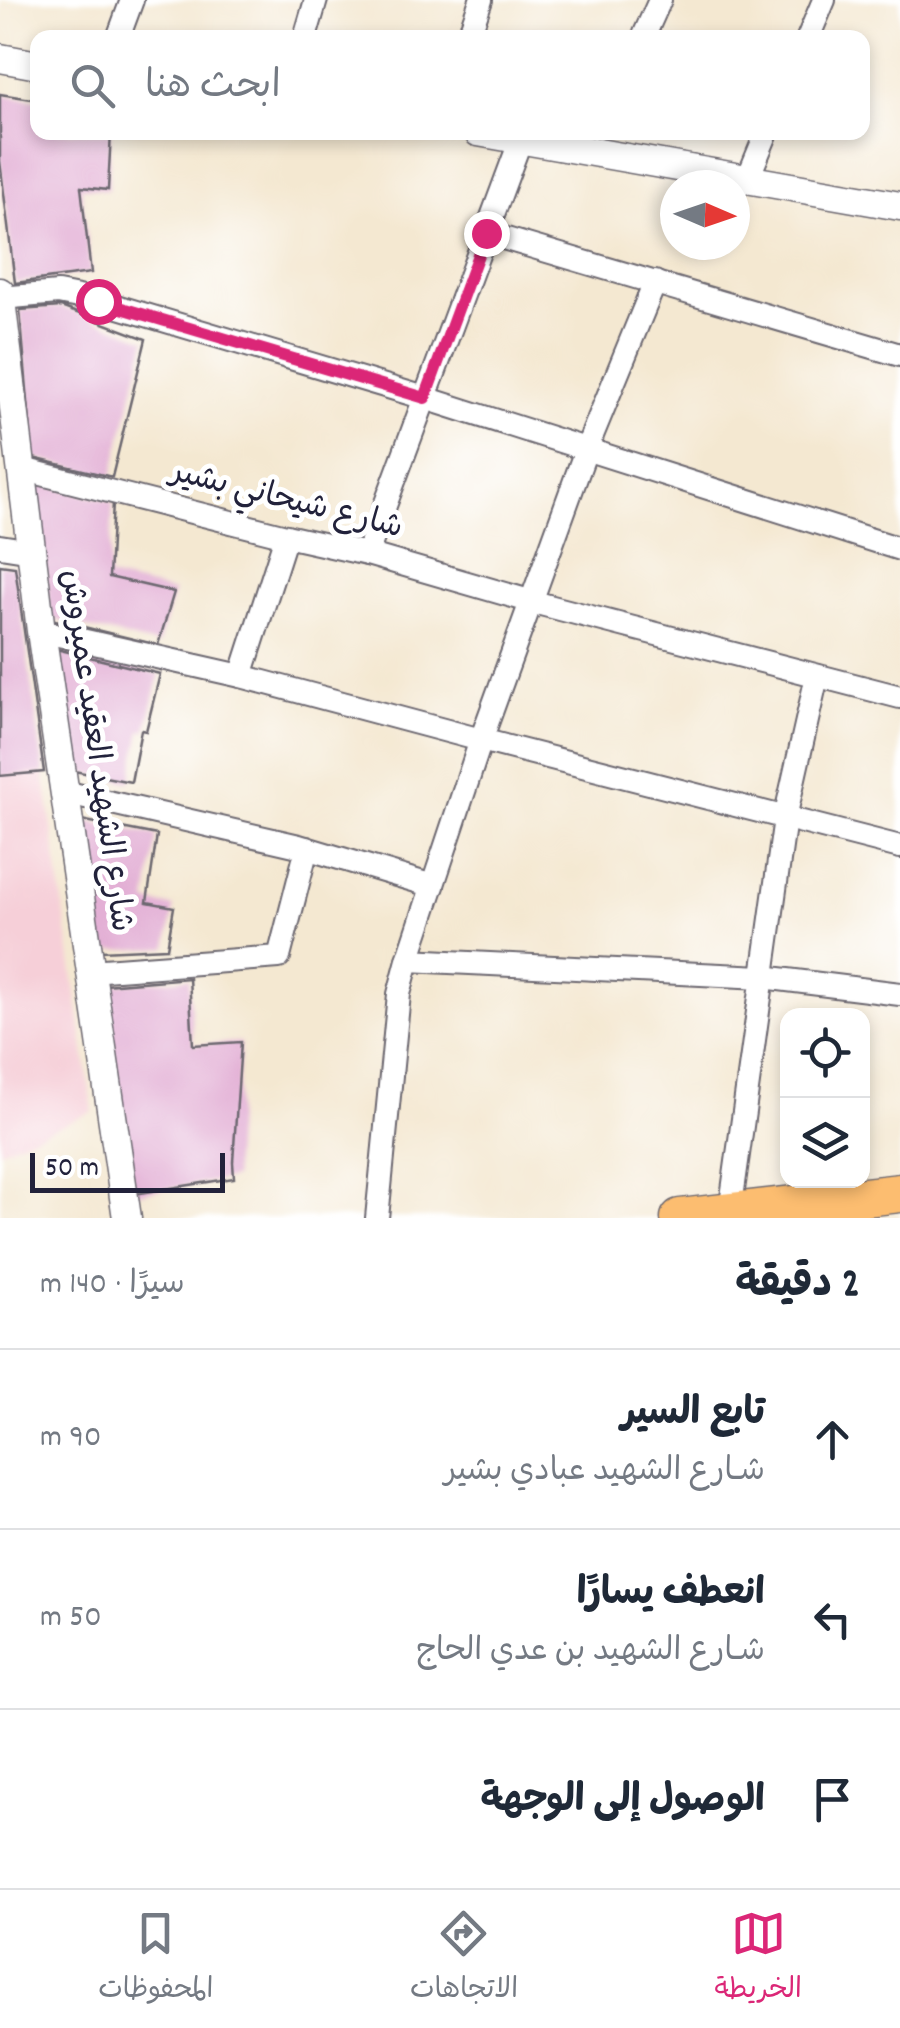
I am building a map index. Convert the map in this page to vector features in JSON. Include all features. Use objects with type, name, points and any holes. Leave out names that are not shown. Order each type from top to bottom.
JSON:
[{"type":"highway","points":[[680,1218],[900,1193]]},
{"type":"street","points":[[121,30],[132,0]]},
{"type":"street","points":[[308,30],[316,0]]},
{"type":"street","points":[[471,30],[481,0]]},
{"type":"street","points":[[647,30],[660,0]]},
{"type":"street","points":[[811,30],[824,0]]},
{"type":"street","points":[[0,58],[30,64]]},
{"type":"street","points":[[367,554],[522,140]]},
{"type":"street","points":[[547,140],[597,142],[714,170]]},
{"type":"street","points":[[750,173],[765,140]]},
{"type":"street","points":[[750,178],[900,206]]},
{"type":"street","points":[[486,233],[900,355]]},
{"type":"street","points":[[377,1218],[399,994],[408,960],[481,740],[586,450],[655,282]]},
{"type":"street","points":[[0,295],[58,293],[98,301],[425,398],[900,549]]},
{"type":"street","name":"شارع الشهيد العقيد عميروش","points":[[0,295],[41,630],[126,1218]]},
{"type":"street","name":"شارع شيحاني بشير","points":[[22,469],[367,554],[533,602],[900,697]]},
{"type":"street","points":[[240,676],[286,536]]},
{"type":"street","points":[[0,546],[32,552]]},
{"type":"street","points":[[41,630],[240,676],[900,847]]},
{"type":"street","points":[[730,1212],[785,818],[816,676]]},
{"type":"street","points":[[64,792],[307,848],[432,886]]},
{"type":"street","points":[[90,970],[279,957],[307,848]]},
{"type":"street","points":[[408,960],[763,977],[900,994]]},
{"type":"shaded area","points":[[44,772],[93,1112],[0,1150],[0,776]]},
{"type":"building","points":[[0,94],[30,99],[30,140],[111,140],[108,190],[81,187],[91,273],[15,283],[0,161]]},
{"type":"building","points":[[61,307],[146,339],[112,477],[33,458],[20,310]]},
{"type":"building","points":[[35,482],[113,502],[109,577],[174,592],[158,645],[51,619]]},
{"type":"building","points":[[0,565],[15,567],[44,772],[0,776]]},
{"type":"building","points":[[56,649],[160,674],[146,731],[141,730],[131,782],[74,771]]},
{"type":"building","points":[[81,820],[157,835],[147,902],[174,907],[167,948],[101,951]]},
{"type":"building","points":[[189,978],[193,1045],[241,1042],[234,1178],[133,1194],[105,985]]},
{"type":"route","points":[[98,301],[425,398],[486,233]]}]
